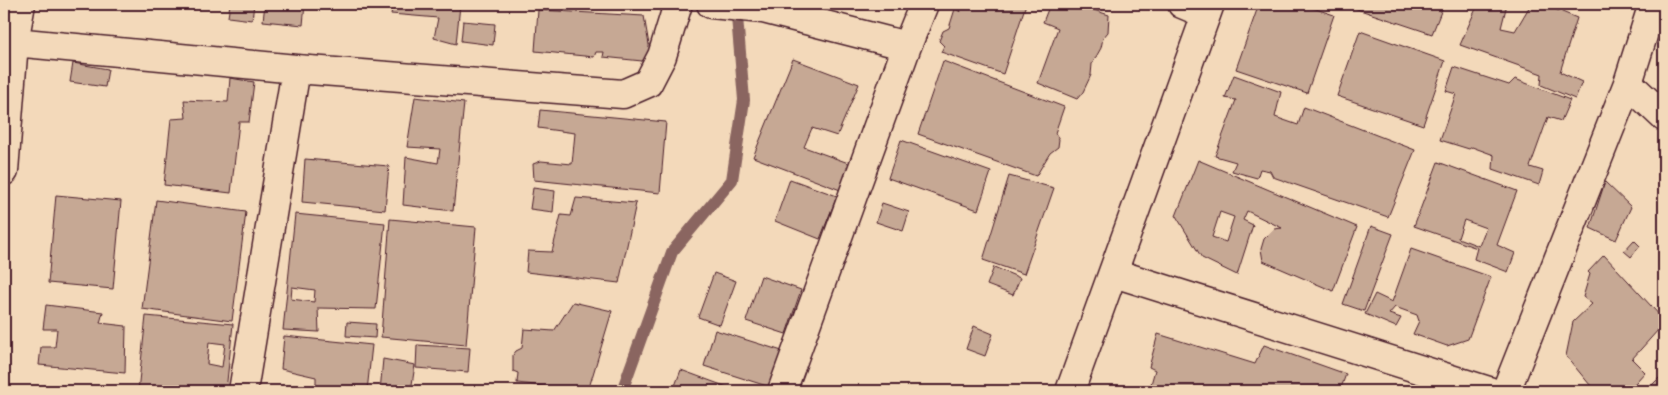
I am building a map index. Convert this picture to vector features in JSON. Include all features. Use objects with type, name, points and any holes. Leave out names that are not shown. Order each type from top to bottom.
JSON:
[{"type":"street","points":[[4,171],[14,42],[21,4]]},
{"type":"street","points":[[14,42],[296,69],[623,94],[648,83],[662,56],[678,4]]},
{"type":"street","points":[[711,4],[763,9],[907,46]]},
{"type":"street","points":[[782,391],[924,4]]},
{"type":"street","points":[[1506,391],[1628,83],[1654,4]]},
{"type":"street","points":[[1070,391],[1114,273],[1199,7]]},
{"type":"street","points":[[243,391],[296,69]]},
{"type":"street","points":[[1628,83],[1664,117]]},
{"type":"street","points":[[1114,273],[1489,391]]},
{"type":"building","points":[[103,4],[154,4],[154,6]]},
{"type":"building","points":[[230,4],[254,4],[252,20],[228,17]]},
{"type":"building","points":[[265,4],[305,4],[303,25],[263,21]]},
{"type":"building","points":[[393,4],[460,5],[456,44],[434,38],[438,18],[391,14]]},
{"type":"building","points":[[958,4],[1026,4],[1003,74],[941,52],[944,46],[939,41],[943,31],[949,28],[955,9],[961,12]]},
{"type":"building","points":[[1050,4],[1075,4],[1109,15],[1108,32],[1103,38],[1101,48],[1092,64],[1091,75],[1083,92],[1077,99],[1038,83],[1058,28],[1043,22]]},
{"type":"building","points":[[1259,4],[1301,4],[1334,15],[1307,93],[1236,69]]},
{"type":"building","points":[[1342,4],[1444,4],[1432,34]]},
{"type":"building","points":[[1478,4],[1507,4],[1501,28],[1515,31],[1531,4],[1542,4],[1577,18],[1560,72],[1582,82],[1575,99],[1541,85],[1542,74],[1460,45]]},
{"type":"building","points":[[538,10],[644,16],[652,62],[603,57],[604,52],[596,52],[594,57],[535,51]]},
{"type":"building","points":[[463,21],[495,24],[493,45],[461,41]]},
{"type":"building","points":[[1360,31],[1445,61],[1423,125],[1337,96]]},
{"type":"building","points":[[793,59],[859,84],[837,136],[812,128],[804,147],[854,165],[843,191],[753,157]]},
{"type":"building","points":[[943,61],[1064,107],[1055,133],[1059,139],[1058,147],[1050,153],[1036,176],[918,134]]},
{"type":"building","points":[[73,63],[108,69],[105,87],[70,82]]},
{"type":"building","points":[[1454,67],[1509,85],[1515,79],[1570,100],[1561,121],[1548,117],[1530,167],[1543,171],[1539,185],[1493,169],[1494,155],[1472,147],[1469,149],[1440,140],[1456,94],[1446,91]]},
{"type":"building","points":[[1234,75],[1281,92],[1275,117],[1298,125],[1304,107],[1415,150],[1388,217],[1273,177],[1270,171],[1260,169],[1257,178],[1232,171],[1236,162],[1215,156],[1236,100],[1225,98]]},
{"type":"building","points":[[230,78],[254,82],[249,122],[239,122],[231,193],[164,185],[171,119],[186,118],[184,100],[228,102]]},
{"type":"building","points":[[415,97],[464,103],[453,211],[403,205],[406,157],[438,163],[440,149],[407,147]]},
{"type":"building","points":[[540,110],[666,122],[660,193],[534,180],[533,164],[541,161],[572,164],[575,133],[538,128]]},
{"type":"building","points":[[901,140],[991,172],[978,210],[888,178]]},
{"type":"building","points":[[305,159],[389,166],[385,210],[302,202]]},
{"type":"building","points":[[1198,160],[1357,227],[1333,291],[1263,261],[1261,249],[1264,239],[1274,229],[1282,228],[1247,211],[1243,220],[1253,225],[1237,275],[1202,258],[1176,216]],"holes":[[[1220,212],[1234,217],[1226,242],[1212,237]]]},
{"type":"building","points":[[1438,162],[1517,191],[1497,245],[1515,253],[1508,272],[1474,259],[1477,248],[1414,226]],"holes":[[[1464,220],[1486,228],[1479,246],[1458,238]]]},
{"type":"building","points":[[1009,176],[1054,188],[1024,274],[983,260]]},
{"type":"building","points":[[790,179],[837,196],[820,239],[775,221]]},
{"type":"building","points":[[1605,182],[1631,207],[1616,240],[1590,228]]},
{"type":"building","points":[[533,188],[555,191],[553,212],[530,209]]},
{"type":"building","points":[[56,195],[121,201],[113,289],[48,283]]},
{"type":"building","points":[[576,198],[636,203],[619,283],[526,272],[528,251],[552,252],[561,215],[571,216]]},
{"type":"building","points":[[156,200],[246,212],[232,321],[142,309]]},
{"type":"building","points":[[882,203],[909,212],[903,231],[876,222]]},
{"type":"building","points":[[295,214],[385,223],[376,309],[318,308],[319,332],[283,330]],"holes":[[[292,287],[315,290],[314,302],[291,299]]]},
{"type":"building","points":[[390,219],[476,227],[466,345],[381,337]]},
{"type":"building","points":[[1371,226],[1393,234],[1364,311],[1343,304]]},
{"type":"building","points":[[1634,240],[1640,246],[1631,257],[1624,251]]},
{"type":"building","points":[[1411,249],[1491,277],[1468,339],[1447,346],[1413,334],[1419,321],[1417,315],[1395,307],[1389,314],[1401,318],[1396,327],[1365,314],[1375,294],[1392,302]]},
{"type":"building","points":[[1604,255],[1664,320],[1664,333],[1659,329],[1632,359],[1645,372],[1628,391],[1595,391],[1566,356],[1573,322],[1592,304],[1583,297],[1590,274],[1588,272]]},
{"type":"building","points":[[994,267],[1020,278],[1013,295],[987,285]]},
{"type":"building","points":[[714,273],[736,281],[720,325],[698,317]]},
{"type":"building","points":[[761,276],[801,290],[786,334],[746,321]]},
{"type":"building","points":[[573,302],[612,311],[588,391],[517,383],[518,373],[513,371],[513,355],[522,348],[524,329],[554,331]]},
{"type":"building","points":[[46,305],[103,312],[100,323],[126,326],[125,373],[39,365],[41,347],[55,347],[57,329],[43,329]]},
{"type":"building","points":[[146,316],[233,324],[226,391],[138,391]],"holes":[[[209,342],[225,344],[222,367],[207,364]]]},
{"type":"building","points":[[347,322],[376,324],[375,338],[346,336]]},
{"type":"building","points":[[974,326],[993,334],[985,356],[966,349]]},
{"type":"building","points":[[715,330],[782,351],[770,387],[704,366]]},
{"type":"building","points":[[1158,334],[1255,364],[1264,345],[1346,374],[1340,391],[1149,391],[1155,370],[1149,367]]},
{"type":"building","points":[[284,336],[372,345],[367,391],[316,391],[316,377],[281,369]]},
{"type":"building","points":[[417,345],[470,348],[468,372],[416,368]]},
{"type":"building","points":[[383,359],[415,365],[411,391],[380,391]]},
{"type":"building","points":[[681,370],[738,391],[673,391]]},
{"type":"building","points":[[1664,373],[1664,391],[1646,391]]},
{"type":"waterway","points":[[622,391],[672,252],[732,180],[744,100],[736,5]]}]
